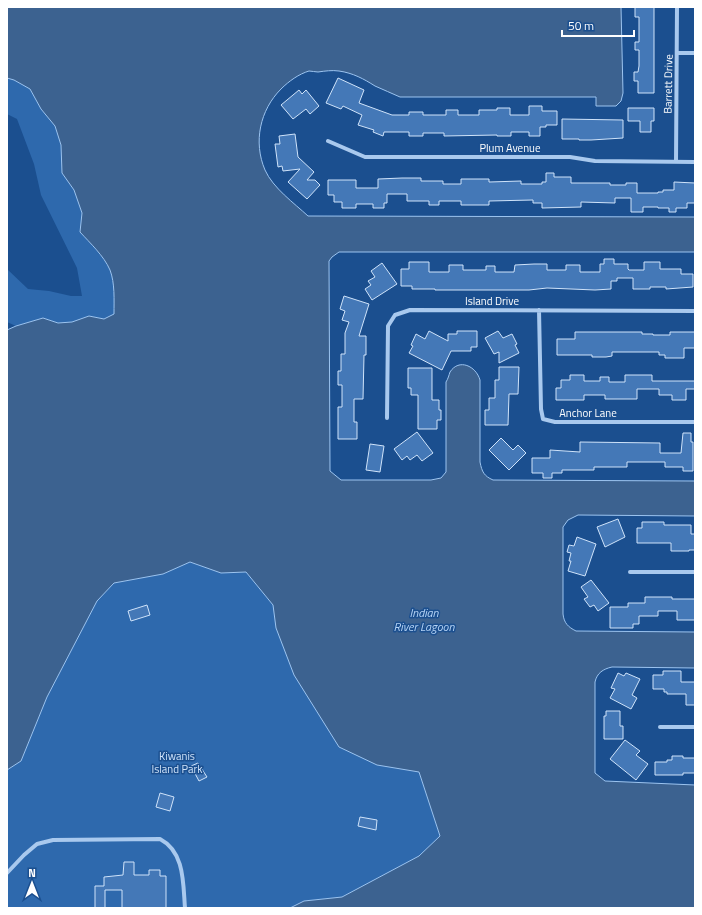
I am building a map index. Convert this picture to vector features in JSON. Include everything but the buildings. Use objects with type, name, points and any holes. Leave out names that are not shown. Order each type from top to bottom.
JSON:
[{"type":"street","name":"Barrett Drive","points":[[676,162],[677,7]]},
{"type":"street","points":[[677,53],[695,53]]},
{"type":"street","name":"Plum Avenue","points":[[328,141],[365,157],[570,157],[595,161],[695,162]]},
{"type":"street","name":"Island Drive","points":[[387,418],[388,326],[395,315],[410,310],[695,311]]},
{"type":"street","name":"Anchor Lane","points":[[539,310],[541,409],[543,419],[555,422],[695,422]]},
{"type":"street","points":[[630,572],[695,572]]},
{"type":"street","points":[[660,727],[695,727]]},
{"type":"street","points":[[7,872],[37,844],[53,840],[160,839],[167,842],[182,869],[185,908]]},
{"type":"green space","points":[[7,78],[14,80],[30,89],[41,109],[55,126],[61,145],[62,173],[74,190],[82,213],[80,232],[104,260],[112,275],[114,314],[104,319],[89,316],[72,322],[58,323],[43,318],[16,326],[7,322],[7,269],[28,289],[49,291],[71,296],[82,296],[77,268],[41,195],[34,164],[17,119],[7,114]]},
{"type":"green space","name":"Kiwanis Island Park","points":[[190,562],[221,573],[246,572],[273,605],[377,765],[419,772],[440,836],[419,856],[342,897],[304,901],[290,908],[7,908],[7,770],[21,761],[47,697],[97,601],[114,583],[163,574]]},
{"type":"water","name":"Indian River Lagoon","points":[[7,7],[621,7],[623,93],[621,101],[616,106],[596,106],[596,97],[400,97],[349,73],[336,71],[309,71],[291,81],[274,97],[264,116],[259,138],[259,148],[265,170],[273,183],[308,216],[695,217],[695,252],[339,252],[329,261],[330,471],[341,480],[431,480],[441,478],[446,472],[446,382],[450,372],[458,365],[462,365],[475,371],[480,380],[480,462],[484,473],[487,477],[493,480],[695,481],[695,516],[578,515],[568,520],[563,527],[563,614],[564,620],[567,624],[576,631],[695,632],[695,668],[612,667],[603,670],[597,676],[595,682],[595,773],[605,781],[695,785],[695,908],[290,908],[304,901],[342,897],[419,856],[440,836],[419,772],[377,765],[339,747],[294,675],[276,628],[273,605],[246,572],[221,573],[190,562],[163,574],[114,583],[97,601],[47,697],[21,761],[7,770],[7,330],[43,318],[58,323],[72,322],[89,316],[104,319],[114,314],[114,303],[112,275],[110,270],[101,255],[80,232],[82,213],[74,190],[62,173],[61,145],[55,126],[41,109],[30,89],[14,80],[7,78]]}]
